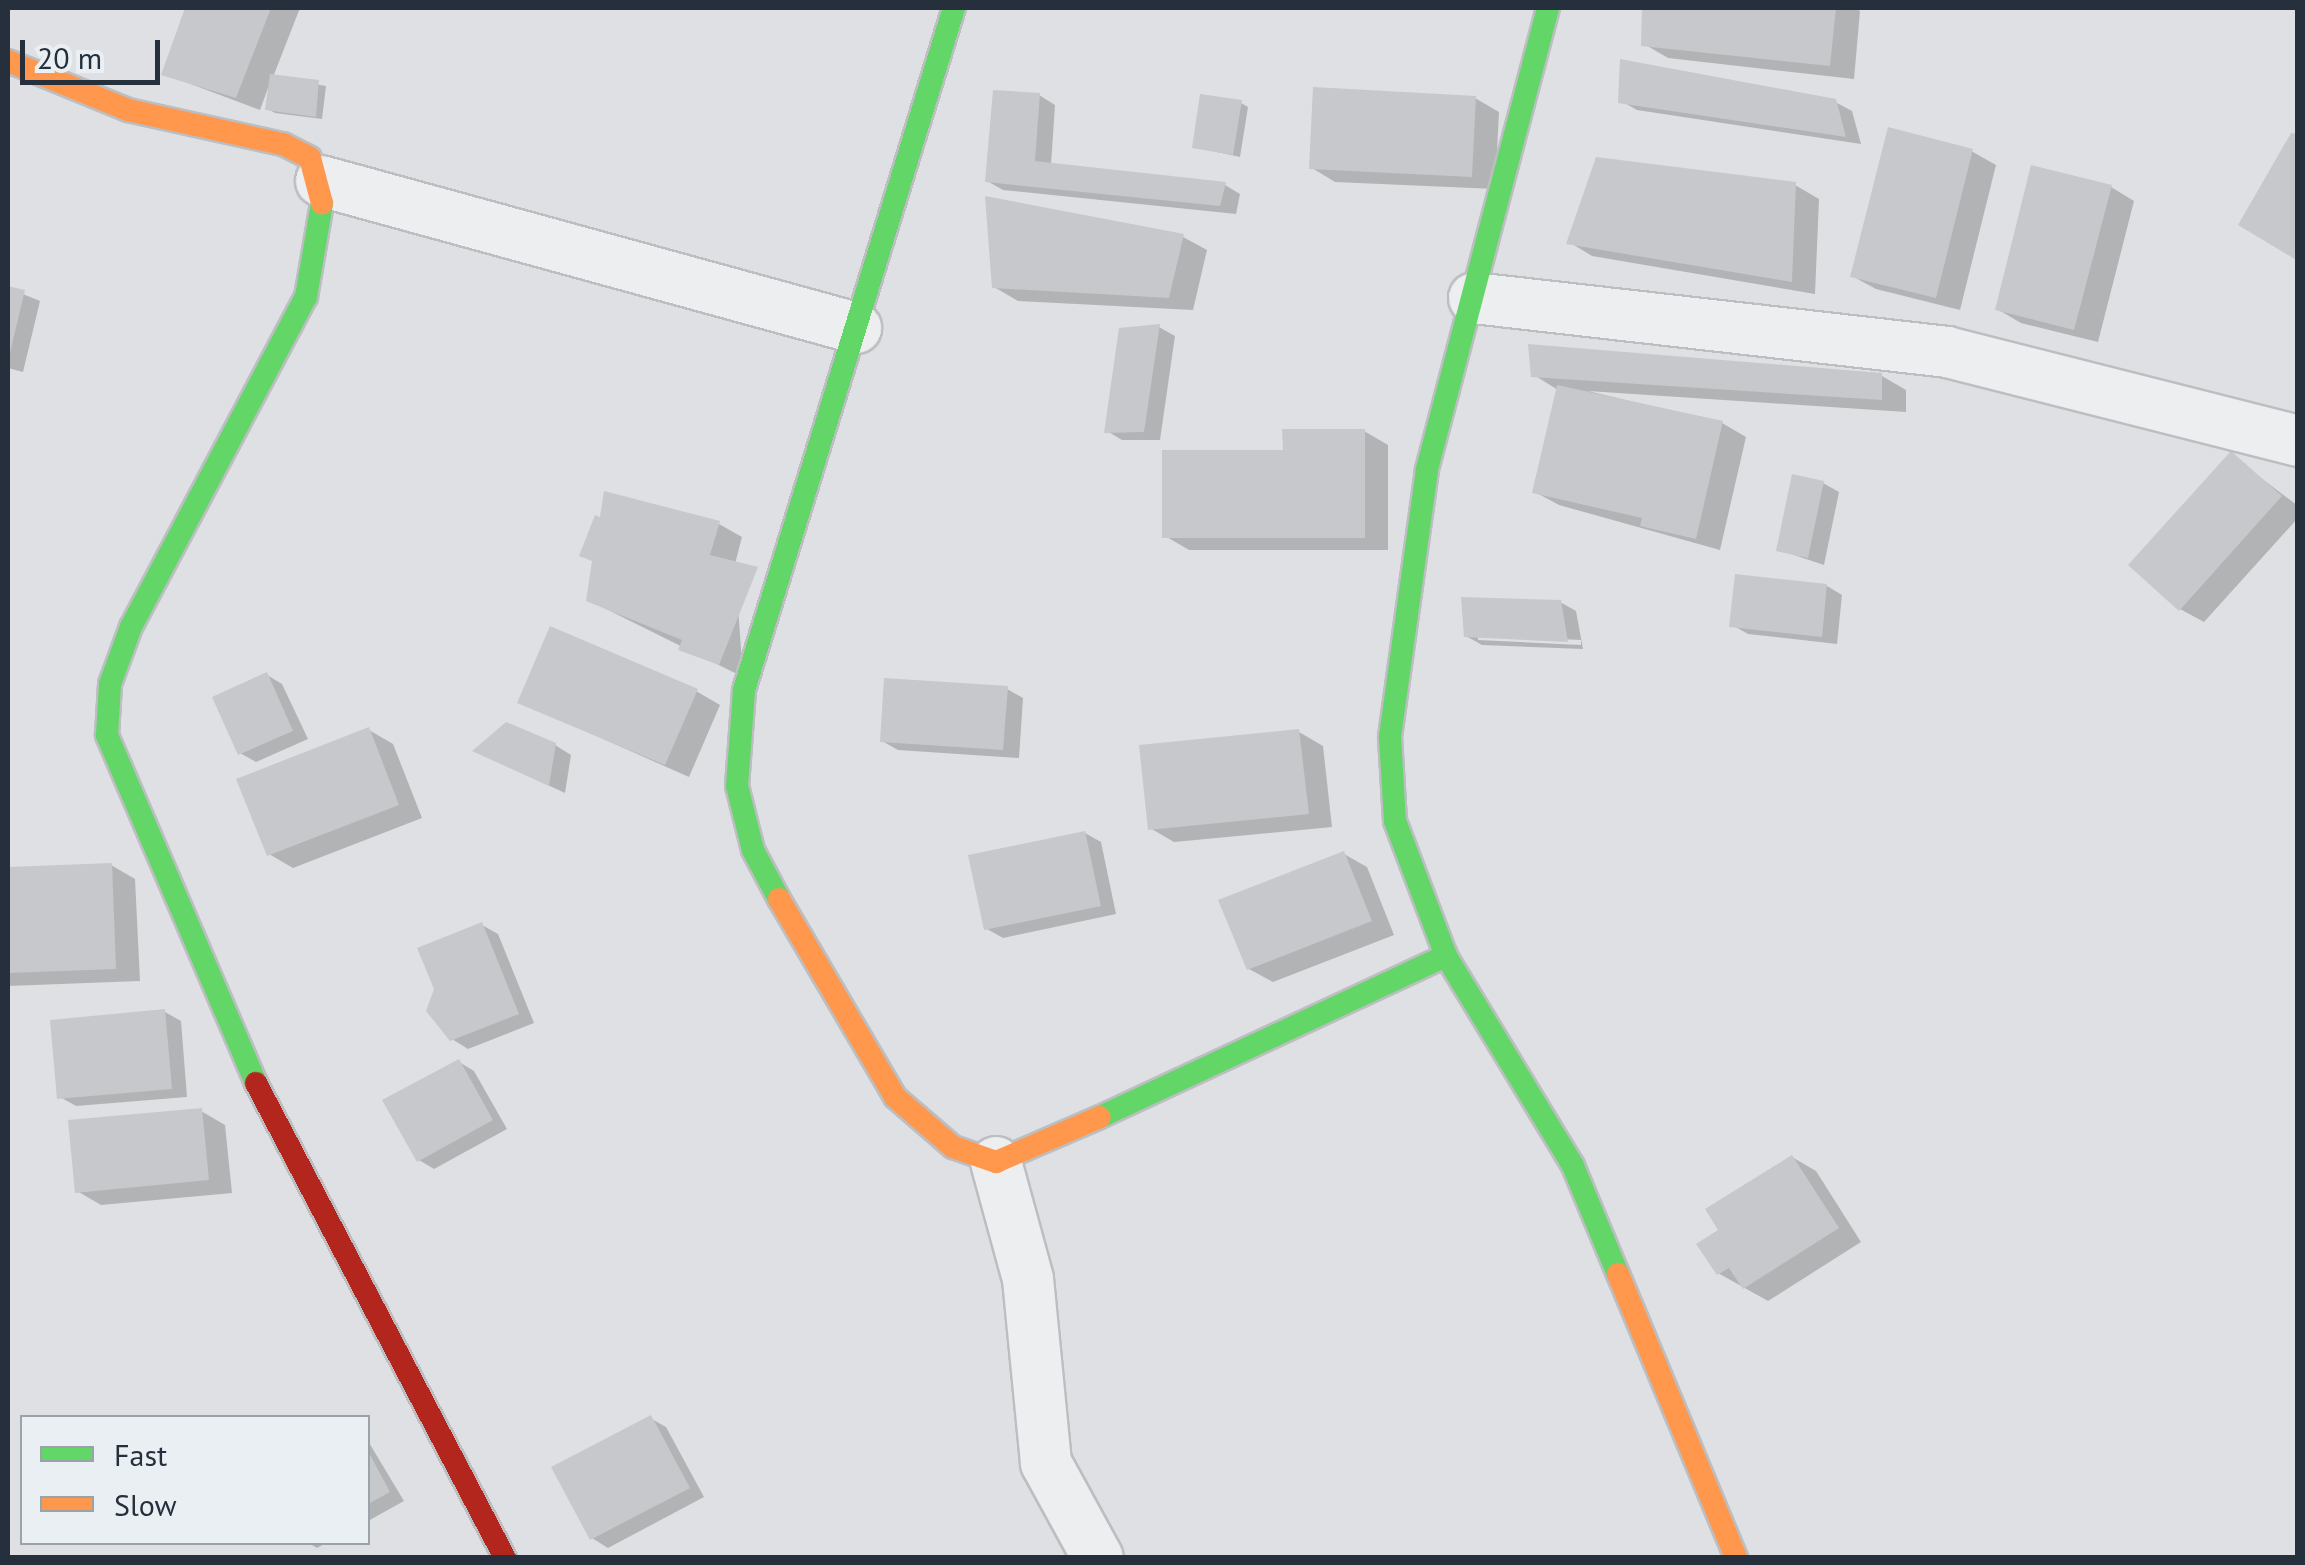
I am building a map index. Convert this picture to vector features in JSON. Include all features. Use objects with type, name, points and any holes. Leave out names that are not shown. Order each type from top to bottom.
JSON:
[{"type":"street","points":[[954,8],[744,690],[737,786],[753,850],[868,1060],[921,1126],[953,1147],[996,1162],[1272,1042],[1446,956]]},
{"type":"street","points":[[1548,8],[1427,470],[1390,737],[1395,821],[1446,956],[1572,1166],[1736,1558]]},
{"type":"street","points":[[8,61],[128,110],[283,144],[310,158],[321,181],[323,215],[306,297],[130,628],[110,684],[107,735],[227,1028],[505,1558]]},
{"type":"street","points":[[321,181],[856,328]]},
{"type":"street","points":[[1474,298],[1947,352],[2298,441]]},
{"type":"street","points":[[996,1162],[1028,1279],[1046,1464],[1098,1558]]},
{"type":"building","points":[[185,8],[271,8],[236,98],[161,75]]},
{"type":"building","points":[[1642,8],[1836,8],[1830,66],[1641,46]]},
{"type":"building","points":[[1620,59],[1836,99],[1846,137],[1618,103]]},
{"type":"building","points":[[270,74],[319,80],[316,117],[265,110]]},
{"type":"building","points":[[1313,87],[1476,96],[1472,177],[1309,169]]},
{"type":"building","points":[[993,90],[1040,93],[1035,161],[1226,182],[1220,206],[985,182]]},
{"type":"building","points":[[1200,94],[1242,100],[1233,155],[1192,148]]},
{"type":"building","points":[[1888,127],[1973,149],[1936,298],[1850,277]]},
{"type":"building","points":[[2291,133],[2298,134],[2298,261],[2238,225]]},
{"type":"building","points":[[1596,157],[1796,182],[1792,282],[1566,244]]},
{"type":"building","points":[[2031,165],[2112,185],[2074,330],[1995,310]]},
{"type":"building","points":[[985,196],[1184,234],[1169,298],[992,288]]},
{"type":"building","points":[[8,286],[25,290],[9,357],[8,357]]},
{"type":"building","points":[[1160,324],[1144,432],[1104,433],[1119,328]]},
{"type":"building","points":[[1528,344],[1882,373],[1882,400],[1531,377]]},
{"type":"building","points":[[1557,385],[1723,421],[1696,539],[1640,526],[1642,518],[1532,493]]},
{"type":"building","points":[[1282,429],[1365,429],[1365,538],[1162,538],[1162,450],[1283,450]]},
{"type":"building","points":[[2231,451],[2282,496],[2179,611],[2128,565]]},
{"type":"building","points":[[1792,474],[1824,481],[1808,558],[1776,551]]},
{"type":"building","points":[[604,491],[720,521],[710,555],[758,567],[719,665],[678,650],[682,640],[586,601],[592,561],[579,556],[595,515],[600,517]]},
{"type":"building","points":[[1735,574],[1827,584],[1822,637],[1729,627]]},
{"type":"building","points":[[1461,597],[1561,600],[1568,642],[1464,637]]},
{"type":"building","points":[[550,626],[698,689],[665,765],[517,703]]},
{"type":"building","points":[[267,672],[293,731],[238,755],[212,697]]},
{"type":"building","points":[[884,678],[1008,686],[1003,750],[880,742]]},
{"type":"building","points":[[506,722],[556,743],[549,786],[472,751]]},
{"type":"building","points":[[369,727],[399,805],[267,856],[236,779]]},
{"type":"building","points":[[1299,729],[1309,814],[1148,830],[1139,745]]},
{"type":"building","points":[[1085,831],[1101,906],[984,930],[968,855]]},
{"type":"building","points":[[1344,851],[1372,921],[1247,970],[1218,900]]},
{"type":"building","points":[[112,863],[116,969],[8,973],[8,867]]},
{"type":"building","points":[[482,922],[519,1014],[450,1041],[426,1011],[434,989],[417,948]]},
{"type":"building","points":[[165,1009],[172,1089],[57,1099],[50,1020]]},
{"type":"building","points":[[459,1059],[493,1120],[417,1162],[382,1100]]},
{"type":"building","points":[[202,1108],[209,1180],[75,1193],[68,1120]]},
{"type":"building","points":[[1792,1155],[1839,1228],[1743,1289],[1729,1268],[1717,1275],[1696,1244],[1718,1230],[1705,1209]]},
{"type":"building","points":[[651,1415],[690,1488],[590,1540],[551,1467]]},
{"type":"building","points":[[370,1455],[390,1492],[370,1503]]},
{"type":"traffic: fast","points":[[779,899],[753,850],[737,786],[744,690],[954,8]]},
{"type":"traffic: fast","points":[[1548,8],[1427,470],[1390,737],[1395,821],[1446,956],[1573,1166],[1618,1274]]},
{"type":"traffic: fast","points":[[256,1083],[107,735],[110,684],[131,627],[306,297],[322,203]]},
{"type":"traffic: fast","points":[[1100,1117],[1446,956]]},
{"type":"traffic: slow","points":[[8,61],[128,110],[283,144],[310,158],[322,203]]},
{"type":"traffic: slow","points":[[779,899],[895,1097],[953,1147],[996,1162],[1100,1117]]},
{"type":"traffic: slow","points":[[1618,1274],[1736,1558]]},
{"type":"traffic: jam","points":[[256,1083],[505,1558]]}]
